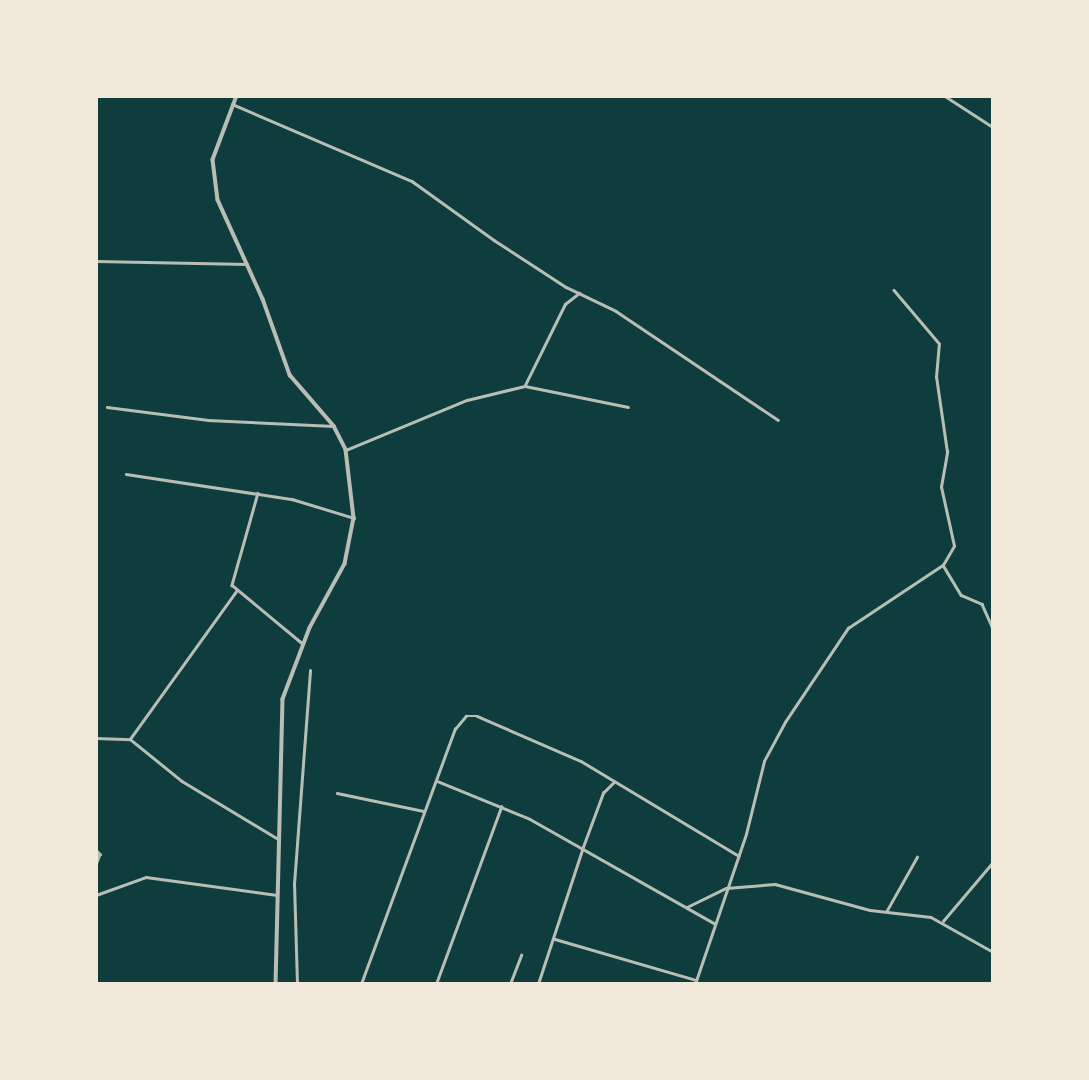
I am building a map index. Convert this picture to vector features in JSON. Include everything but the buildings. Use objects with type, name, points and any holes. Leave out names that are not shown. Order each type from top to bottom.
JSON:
[{"type":"street","points":[[237,96],[232,104],[213,172],[220,207],[247,264],[290,375],[334,426],[346,450],[354,518],[345,564],[303,644],[283,699],[276,984]]},
{"type":"street","points":[[945,96],[993,127]]},
{"type":"street","points":[[232,104],[412,181],[579,293],[616,311],[778,420]]},
{"type":"street","points":[[96,261],[247,264]]},
{"type":"street","points":[[553,939],[696,982],[739,856],[764,761],[829,651],[862,617],[943,565],[955,539],[941,487],[947,452],[936,377],[939,344],[894,291]]},
{"type":"street","points":[[525,386],[565,304],[579,293]]},
{"type":"street","points":[[346,450],[467,400],[525,386],[628,407]]},
{"type":"street","points":[[107,407],[208,420],[334,426]]},
{"type":"street","points":[[125,474],[258,493],[354,518]]},
{"type":"street","points":[[258,493],[231,579],[237,590],[303,644]]},
{"type":"street","points":[[943,565],[961,596],[982,604],[993,629]]},
{"type":"street","points":[[130,738],[237,590]]},
{"type":"street","points":[[297,984],[294,884],[310,671]]},
{"type":"street","points":[[361,984],[455,729],[471,715],[568,755],[739,856]]},
{"type":"street","points":[[96,738],[130,738],[182,781],[278,839]]},
{"type":"street","points":[[437,781],[500,807],[583,847],[714,923]]},
{"type":"street","points":[[538,984],[583,847],[604,793],[614,782]]},
{"type":"street","points":[[337,793],[424,811]]},
{"type":"street","points":[[436,984],[500,807]]},
{"type":"street","points":[[96,850],[100,854],[96,865]]},
{"type":"street","points":[[886,912],[916,857]]},
{"type":"street","points":[[943,922],[993,862]]},
{"type":"street","points":[[96,895],[146,877],[277,895]]},
{"type":"street","points":[[687,907],[726,888],[775,884],[886,912],[943,922],[993,952]]},
{"type":"street","points":[[510,984],[521,955]]}]
